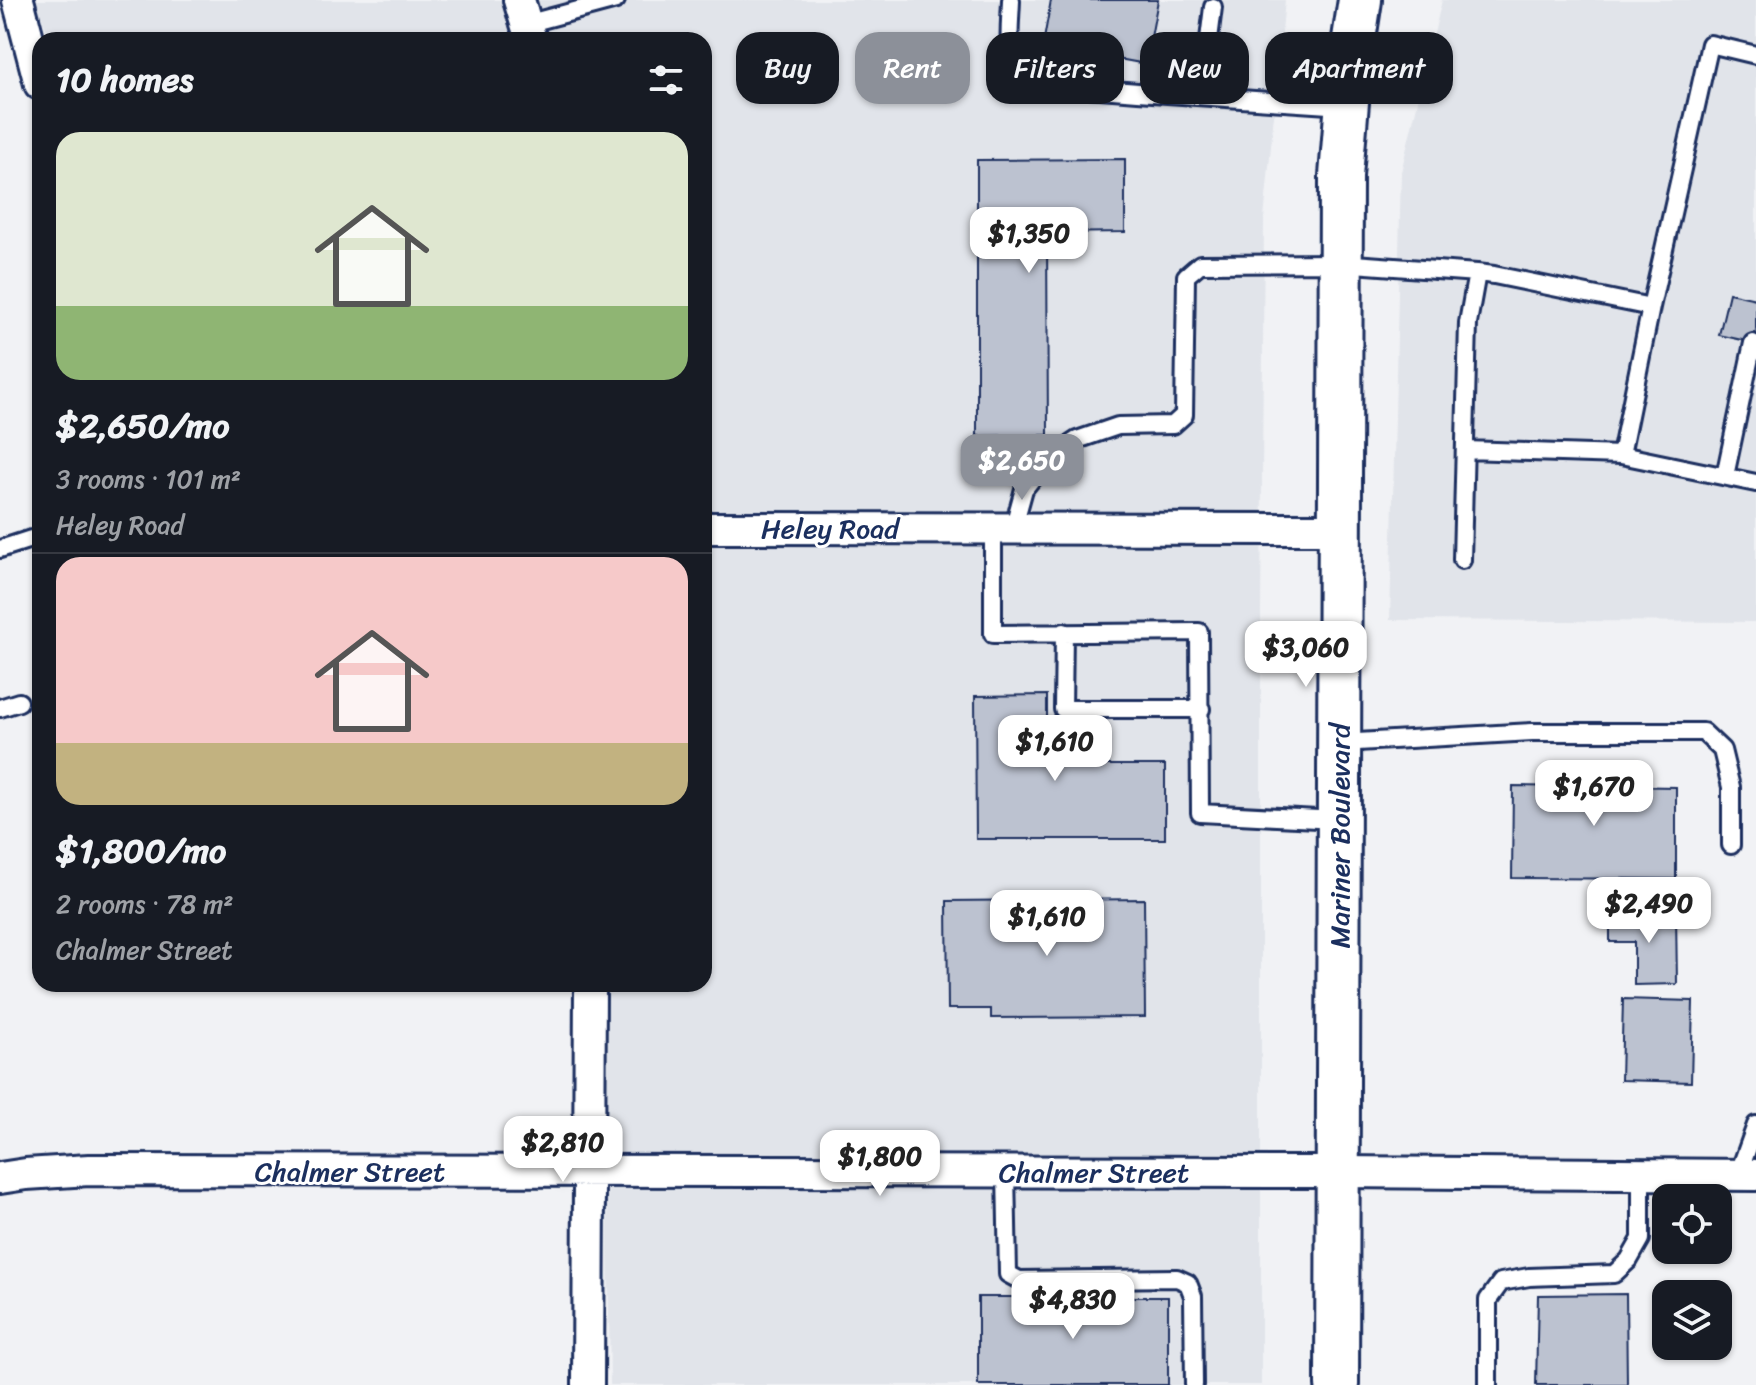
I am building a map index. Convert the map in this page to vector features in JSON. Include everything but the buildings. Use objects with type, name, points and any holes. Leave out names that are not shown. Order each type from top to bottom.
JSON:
[{"type":"main road","name":"Mariner Boulevard","points":[[1337,1385],[1341,176],[1350,65],[1360,0]]},
{"type":"street","points":[[18,0],[32,53]]},
{"type":"street","name":"Heley Road","points":[[712,528],[1339,529]]},
{"type":"street","points":[[588,1385],[590,992]]},
{"type":"street","name":"Chalmer Street","points":[[0,1178],[89,1170],[1747,1175]]},
{"type":"lane","points":[[525,21],[616,0]]},
{"type":"lane","points":[[1011,0],[1010,56],[1015,72],[1025,83],[1140,91]]},
{"type":"lane","points":[[1210,32],[1213,7]]},
{"type":"lane","points":[[1621,455],[1710,44],[1756,55]]},
{"type":"lane","points":[[1249,99],[1346,106]]},
{"type":"lane","points":[[1339,821],[1200,813],[1199,632],[993,634],[1003,529],[1024,489],[1047,460],[1077,440],[1118,426],[1173,425],[1184,415],[1186,276],[1200,264],[1340,263],[1477,273],[1651,307]]},
{"type":"lane","points":[[1462,560],[1468,323],[1477,273]]},
{"type":"lane","points":[[1725,476],[1753,343]]},
{"type":"lane","points":[[1465,450],[1621,455],[1756,483]]},
{"type":"lane","points":[[0,549],[31,539]]},
{"type":"lane","points":[[1064,632],[1063,709],[1201,709]]},
{"type":"lane","points":[[0,708],[19,702]]},
{"type":"lane","points":[[1339,743],[1532,732],[1703,732],[1722,750],[1728,774],[1731,787],[1731,845]]},
{"type":"lane","points":[[1747,1175],[1756,1125]]},
{"type":"lane","points":[[1006,1172],[1008,1274],[1019,1280],[1177,1278],[1188,1283],[1193,1296],[1194,1385]]},
{"type":"lane","points":[[1488,1385],[1488,1300],[1501,1282],[1529,1277],[1614,1274],[1629,1260],[1641,1239],[1641,1174]]},
{"type":"shaded area","points":[[35,0],[1285,0],[1282,32],[1265,32],[1265,104],[1275,104],[1264,219],[1261,1385],[610,1385],[607,1180],[584,992],[712,992],[712,32],[47,32]]},
{"type":"shaded area","points":[[1442,0],[1756,0],[1756,622],[1390,620],[1401,172],[1417,104],[1453,104],[1453,32],[1434,32]]}]
